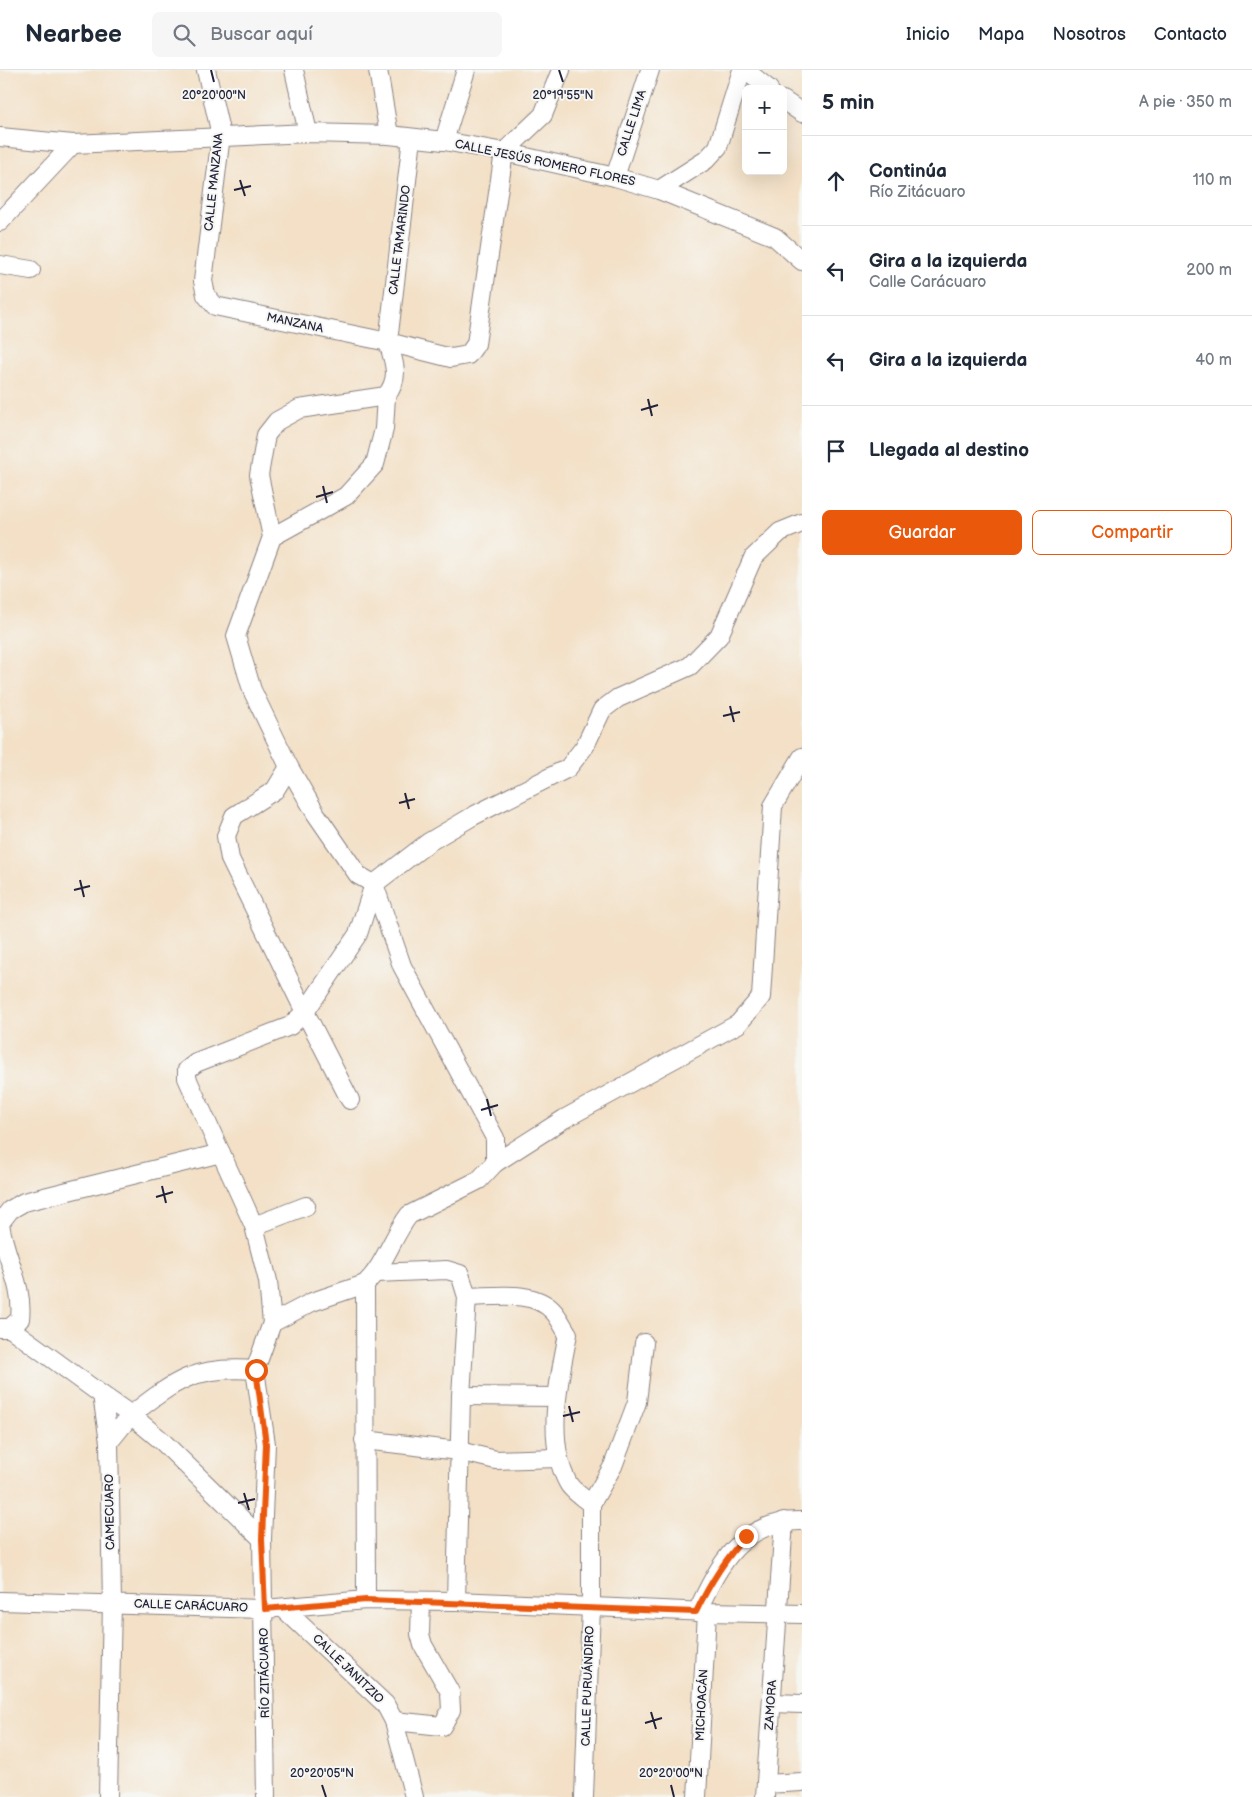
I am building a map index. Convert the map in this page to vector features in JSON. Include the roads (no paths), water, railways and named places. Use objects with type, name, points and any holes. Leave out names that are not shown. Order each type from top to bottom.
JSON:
[{"type":"street","name":"CALLE MANZANA","points":[[206,70],[221,135],[203,281],[206,296]]},
{"type":"street","points":[[294,70],[308,133]]},
{"type":"street","points":[[378,70],[388,135]]},
{"type":"street","points":[[444,141],[466,70]]},
{"type":"street","points":[[504,152],[543,115],[561,70]]},
{"type":"street","name":"CALLE LIMA","points":[[615,177],[650,70]]},
{"type":"street","points":[[659,190],[706,160],[718,147],[744,70],[764,85]]},
{"type":"street","points":[[787,103],[802,113]]},
{"type":"street","name":"CALLE JESÚS ROMERO FLORES","points":[[0,137],[72,144],[221,135],[308,133],[388,135],[444,141],[504,152],[615,177],[659,190],[775,236],[802,261]]},
{"type":"street","name":"CALLE TAMARINDO","points":[[388,342],[412,138]]},
{"type":"street","points":[[0,222],[72,144]]},
{"type":"street","name":"MANZANA","points":[[206,296],[215,306],[388,342],[451,358],[468,355],[476,344],[504,152]]},
{"type":"street","points":[[0,265],[31,270]]},
{"type":"street","points":[[272,537],[346,496],[375,464],[384,429],[386,396],[394,386],[396,367],[388,342]]},
{"type":"street","points":[[386,396],[299,409],[277,421],[266,435],[259,475],[272,537],[236,636],[252,690],[289,767],[316,814],[358,875],[374,884],[402,966],[495,1138],[495,1163]]},
{"type":"street","points":[[109,1442],[132,1415],[169,1385],[199,1372],[232,1368],[256,1370],[272,1323],[268,1282],[254,1226],[187,1078],[187,1070],[196,1063],[290,1026],[305,1012],[358,934],[374,884],[428,842],[473,816],[568,768],[585,746],[602,710],[618,698],[690,666],[719,636],[753,558],[780,532],[802,523]]},
{"type":"street","points":[[366,1600],[364,1440],[370,1279],[401,1225],[409,1215],[479,1180],[495,1163],[564,1119],[738,1024],[761,997],[773,806],[802,757]]},
{"type":"street","points":[[289,767],[275,790],[234,816],[226,836],[230,859],[350,1100]]},
{"type":"street","points":[[222,1153],[24,1202],[10,1210],[0,1223],[22,1302],[20,1319],[5,1328],[132,1415],[162,1441],[262,1539]]},
{"type":"street","points":[[254,1226],[306,1206]]},
{"type":"street","points":[[272,1323],[312,1302],[370,1279],[447,1270],[460,1274],[467,1298],[460,1396],[456,1601]]},
{"type":"street","points":[[467,1298],[524,1297],[541,1301],[554,1311],[568,1334],[556,1397],[558,1458],[568,1485],[591,1504],[614,1466],[637,1402],[644,1343]]},
{"type":"street","name":"RÍO ZITÁCUARO","points":[[256,1370],[266,1444],[262,1539],[265,1609],[266,1797]]},
{"type":"street","name":"CAMECUARO","points":[[102,1395],[109,1442],[112,1603],[108,1797]]},
{"type":"street","points":[[460,1396],[556,1397]]},
{"type":"street","points":[[364,1440],[459,1451],[496,1460],[558,1458]]},
{"type":"street","name":"CALLE PURUÁNDIRO","points":[[584,1797],[591,1607],[591,1504]]},
{"type":"street","points":[[702,1612],[709,1585],[728,1556],[746,1536],[784,1521],[802,1521]]},
{"type":"street","name":"ZAMORA","points":[[765,1790],[784,1521]]},
{"type":"street","name":"CALLE CARÁCUARO","points":[[0,1601],[265,1609],[366,1600],[456,1601],[702,1612],[802,1614]]},
{"type":"street","points":[[394,1721],[442,1726],[451,1710],[450,1692],[423,1645],[420,1634],[421,1601]]},
{"type":"street","name":"CALLE JANITZIO","points":[[283,1608],[385,1704],[394,1721],[414,1797]]},
{"type":"street","name":"MICHOACÁN","points":[[697,1797],[702,1612]]},
{"type":"street","points":[[772,1703],[802,1704]]},
{"type":"street","points":[[765,1790],[802,1782]]}]
